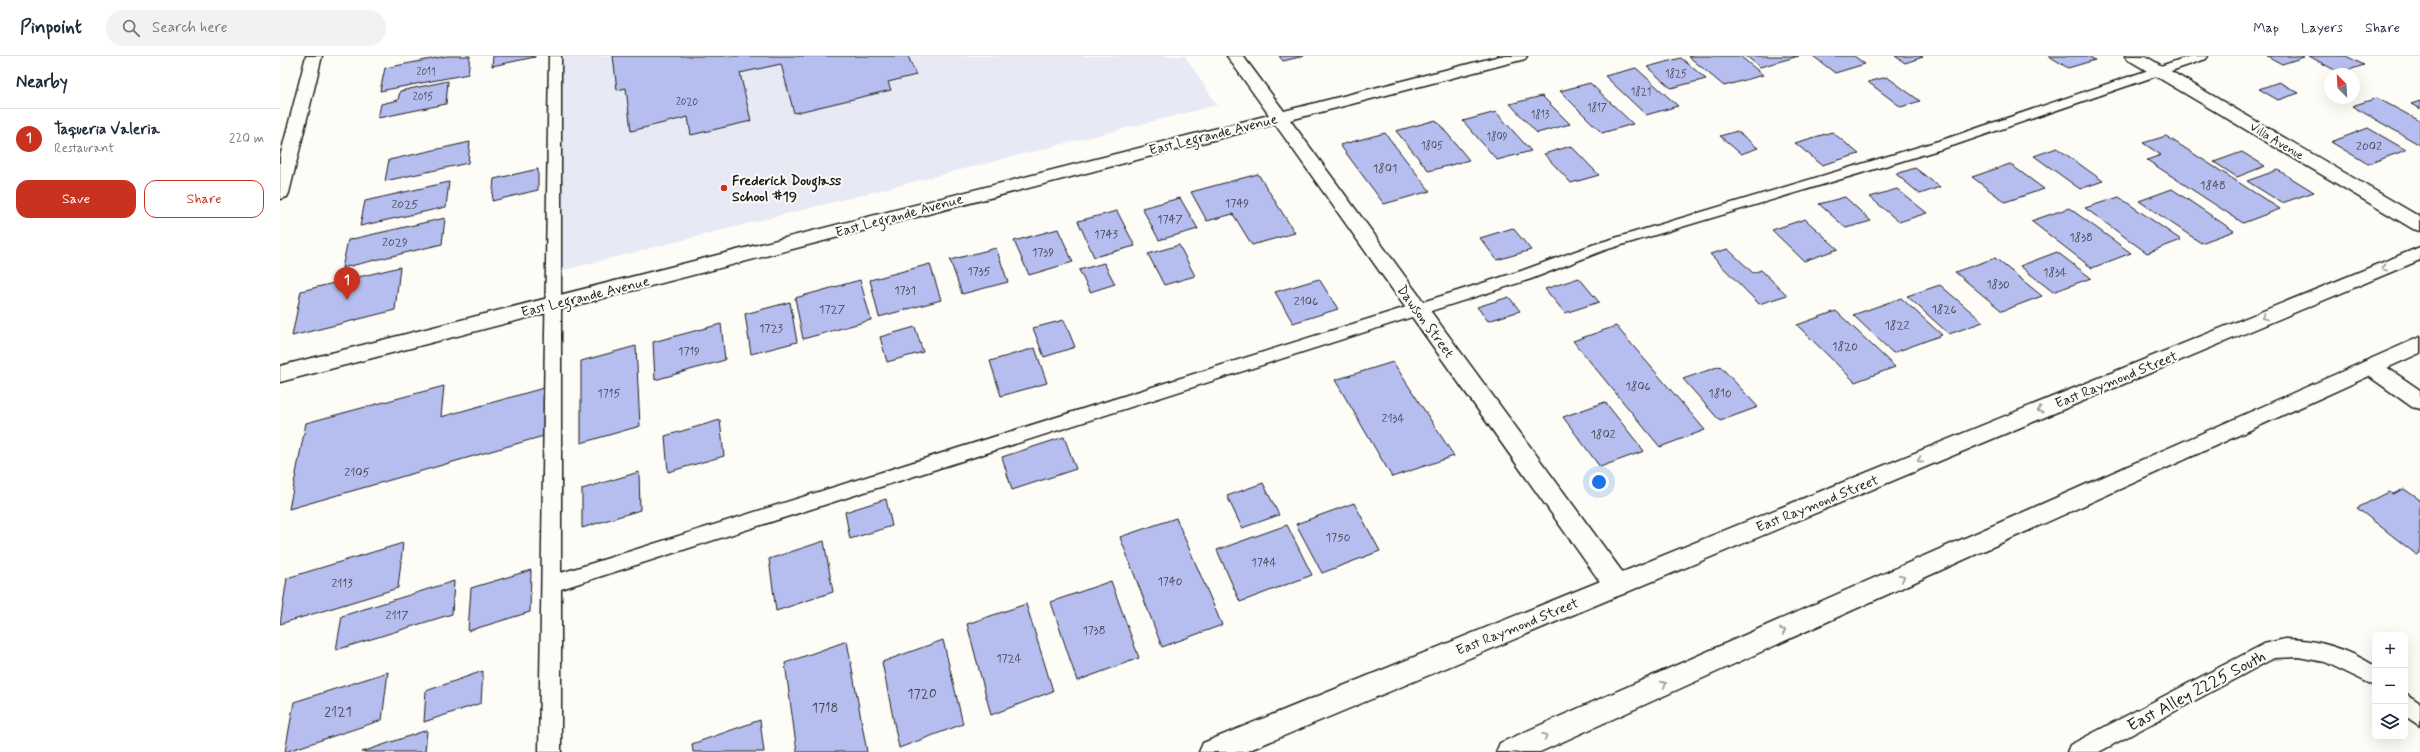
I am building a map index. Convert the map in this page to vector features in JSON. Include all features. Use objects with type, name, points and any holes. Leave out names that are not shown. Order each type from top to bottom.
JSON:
[{"type":"street","points":[[280,193],[314,56]]},
{"type":"street","name":"Dawson Street","points":[[1235,56],[1278,118],[1617,585]]},
{"type":"street","name":"East Legrande Avenue","points":[[280,374],[1519,56]]},
{"type":"street","name":"Villa Avenue","points":[[2133,56],[2420,226]]},
{"type":"street","name":"East Raymond Street","points":[[1213,752],[2420,253]]},
{"type":"street","points":[[1510,752],[2130,476],[2420,344]]},
{"type":"street","points":[[2371,367],[2420,401]]},
{"type":"lane","points":[[550,752],[555,56]]},
{"type":"lane","points":[[552,584],[1418,310],[1526,275],[1600,247],[1950,142],[2202,56]]},
{"type":"lane","name":"East Alley 2225 South","points":[[2078,752],[2271,650],[2291,646],[2319,652],[2341,658],[2372,675]]},
{"type":"lane","points":[[2406,704],[2420,716]]},
{"type":"shaded area","name":"Frederick Douglass School #19","points":[[560,56],[1185,56],[1217,105],[560,271]]},
{"type":"building","points":[[447,56],[470,56],[468,74],[380,91],[385,68]]},
{"type":"building","points":[[493,56],[535,56],[535,57],[492,66]]},
{"type":"building","points":[[613,56],[908,56],[916,75],[888,82],[891,90],[794,113],[781,64],[740,73],[751,121],[691,135],[688,117],[631,131],[626,88],[617,90]]},
{"type":"building","points":[[1279,56],[1304,56],[1283,61]]},
{"type":"building","points":[[1688,56],[1740,56],[1763,75],[1724,86]]},
{"type":"building","points":[[1746,56],[1799,56],[1760,67]]},
{"type":"building","points":[[1813,56],[1854,56],[1865,64],[1835,73]]},
{"type":"building","points":[[1895,56],[1920,56],[1923,57],[1905,63]]},
{"type":"building","points":[[2049,56],[2088,56],[2095,60],[2068,68]]},
{"type":"building","points":[[2267,56],[2302,56],[2304,57],[2282,64]]},
{"type":"building","points":[[2309,56],[2346,56],[2364,65],[2355,68],[2331,68]]},
{"type":"building","points":[[1681,58],[1706,79],[1671,88],[1647,67]]},
{"type":"building","points":[[1636,68],[1678,106],[1646,115],[1605,76]]},
{"type":"building","points":[[1887,77],[1920,101],[1901,107],[1868,82]]},
{"type":"building","points":[[448,81],[446,104],[378,118],[381,104],[398,100],[400,91]]},
{"type":"building","points":[[2279,82],[2299,93],[2278,100],[2259,89]]},
{"type":"building","points":[[1590,83],[1633,124],[1602,133],[1560,91]]},
{"type":"building","points":[[1542,96],[1570,124],[1537,133],[1510,104]]},
{"type":"building","points":[[2377,98],[2420,121],[2420,145],[2352,106]]},
{"type":"building","points":[[2420,101],[2420,109],[2411,104]]},
{"type":"building","points":[[1496,112],[1531,151],[1497,160],[1463,121]]},
{"type":"building","points":[[1436,120],[1469,160],[1429,171],[1396,131]]},
{"type":"building","points":[[2368,128],[2406,150],[2368,164],[2331,142]]},
{"type":"building","points":[[1737,131],[1758,148],[1741,154],[1720,136]]},
{"type":"building","points":[[1832,132],[1859,154],[1822,165],[1795,143]]},
{"type":"building","points":[[1385,133],[1430,191],[1384,204],[1340,145]]},
{"type":"building","points":[[2166,136],[2280,209],[2243,223],[2147,160],[2161,155],[2143,143]]},
{"type":"building","points":[[470,142],[468,163],[385,181],[389,160]]},
{"type":"building","points":[[1571,146],[1599,175],[1571,183],[1544,154]]},
{"type":"building","points":[[2057,148],[2103,181],[2080,189],[2034,156]]},
{"type":"building","points":[[2242,152],[2265,166],[2237,177],[2214,162]]},
{"type":"building","points":[[2010,164],[2044,189],[2005,202],[1972,177]]},
{"type":"building","points":[[1915,168],[1940,187],[1920,194],[1896,174]]},
{"type":"building","points":[[538,169],[538,190],[492,201],[494,179]]},
{"type":"building","points":[[2278,170],[2314,192],[2282,203],[2247,181]]},
{"type":"building","points":[[1258,174],[1295,233],[1252,245],[1233,214],[1207,221],[1191,192]]},
{"type":"building","points":[[449,182],[446,207],[360,226],[365,201]]},
{"type":"building","points":[[1897,189],[1927,213],[1899,222],[1870,197]]},
{"type":"building","points":[[2172,189],[2234,231],[2201,243],[2139,201]]},
{"type":"building","points":[[1845,197],[1871,221],[1846,228],[1819,204]]},
{"type":"building","points":[[2119,197],[2181,240],[2147,253],[2085,208]]},
{"type":"building","points":[[1180,198],[1198,229],[1159,240],[1142,208]]},
{"type":"building","points":[[2069,208],[2131,253],[2092,268],[2031,221]]},
{"type":"building","points":[[1117,211],[1135,246],[1094,257],[1078,221]]},
{"type":"building","points":[[445,218],[442,244],[342,268],[348,240]]},
{"type":"building","points":[[1805,219],[1838,249],[1804,261],[1772,230]]},
{"type":"building","points":[[1513,228],[1531,250],[1497,260],[1480,238]]},
{"type":"building","points":[[1058,229],[1073,262],[1029,275],[1014,241]]},
{"type":"building","points":[[1179,245],[1195,276],[1164,285],[1148,254]]},
{"type":"building","points":[[996,248],[1008,282],[962,294],[950,260]]},
{"type":"building","points":[[1728,249],[1753,273],[1761,270],[1787,295],[1759,304],[1710,254]]},
{"type":"building","points":[[2057,252],[2091,278],[2053,292],[2020,266]]},
{"type":"building","points":[[1995,258],[2042,296],[2002,311],[1955,272]]},
{"type":"building","points":[[1104,263],[1115,284],[1090,292],[1079,270]]},
{"type":"building","points":[[930,264],[941,300],[879,317],[870,280]]},
{"type":"building","points":[[400,267],[395,310],[292,336],[301,291]]},
{"type":"building","points":[[1579,278],[1599,302],[1565,313],[1545,289]]},
{"type":"building","points":[[1319,279],[1338,309],[1293,323],[1275,292]]},
{"type":"building","points":[[860,280],[871,320],[803,339],[795,298]]},
{"type":"building","points":[[1940,285],[1983,322],[1949,334],[1907,296]]},
{"type":"building","points":[[1509,297],[1520,311],[1488,321],[1477,307]]},
{"type":"building","points":[[1901,298],[1942,335],[1893,353],[1853,315]]},
{"type":"building","points":[[790,302],[797,342],[751,354],[745,314]]},
{"type":"building","points":[[1836,311],[1895,367],[1855,382],[1797,325]]},
{"type":"building","points":[[1064,320],[1075,347],[1044,357],[1033,328]]},
{"type":"building","points":[[721,324],[725,360],[655,380],[653,342]]},
{"type":"building","points":[[1616,326],[1705,430],[1660,447],[1573,341]]},
{"type":"building","points":[[915,327],[923,352],[887,362],[880,337]]},
{"type":"building","points":[[636,346],[640,426],[581,443],[581,361]]},
{"type":"building","points":[[1035,348],[1047,383],[1001,396],[990,361]]},
{"type":"building","points":[[1393,362],[1454,456],[1392,477],[1335,380]]},
{"type":"building","points":[[1720,366],[1758,407],[1720,421],[1683,379]]},
{"type":"building","points":[[444,386],[441,417],[547,387],[547,435],[289,509],[306,423]]},
{"type":"building","points":[[1605,402],[1644,451],[1600,467],[1563,417]]},
{"type":"building","points":[[720,420],[724,456],[668,472],[665,436]]},
{"type":"building","points":[[1064,437],[1076,469],[1012,490],[1002,457]]},
{"type":"building","points":[[639,472],[640,510],[582,528],[582,489]]},
{"type":"building","points":[[1263,483],[1279,515],[1242,528],[1227,496]]},
{"type":"building","points":[[2404,489],[2420,500],[2420,553],[2417,555],[2357,508],[2389,492],[2393,494]]},
{"type":"building","points":[[886,499],[892,526],[850,539],[845,512]]},
{"type":"building","points":[[1354,503],[1380,551],[1322,573],[1296,524]]},
{"type":"building","points":[[1176,518],[1222,625],[1162,647],[1120,537]]},
{"type":"building","points":[[1287,525],[1312,575],[1240,602],[1217,550]]},
{"type":"building","points":[[824,541],[833,592],[776,611],[769,559]]},
{"type":"building","points":[[403,543],[398,588],[280,624],[287,578]]},
{"type":"building","points":[[531,570],[530,612],[468,631],[471,588]]},
{"type":"building","points":[[454,581],[452,614],[336,650],[342,616]]},
{"type":"building","points":[[1111,581],[1139,658],[1077,681],[1051,602]]},
{"type":"building","points":[[1026,604],[1053,691],[991,715],[967,624]]},
{"type":"building","points":[[943,640],[963,724],[899,748],[882,662]]},
{"type":"building","points":[[847,641],[867,752],[797,752],[785,663]]},
{"type":"building","points":[[483,671],[481,703],[424,722],[426,691]]},
{"type":"building","points":[[388,672],[382,720],[285,752],[294,702]]},
{"type":"building","points":[[760,720],[764,752],[693,752],[692,744]]},
{"type":"building","points":[[427,730],[425,752],[362,752]]},
{"type":"place","name":"Frederick Douglass School #19","points":[[724,188]]},
{"type":"place","name":"Taqueria Valeria","points":[[347,300]]}]
